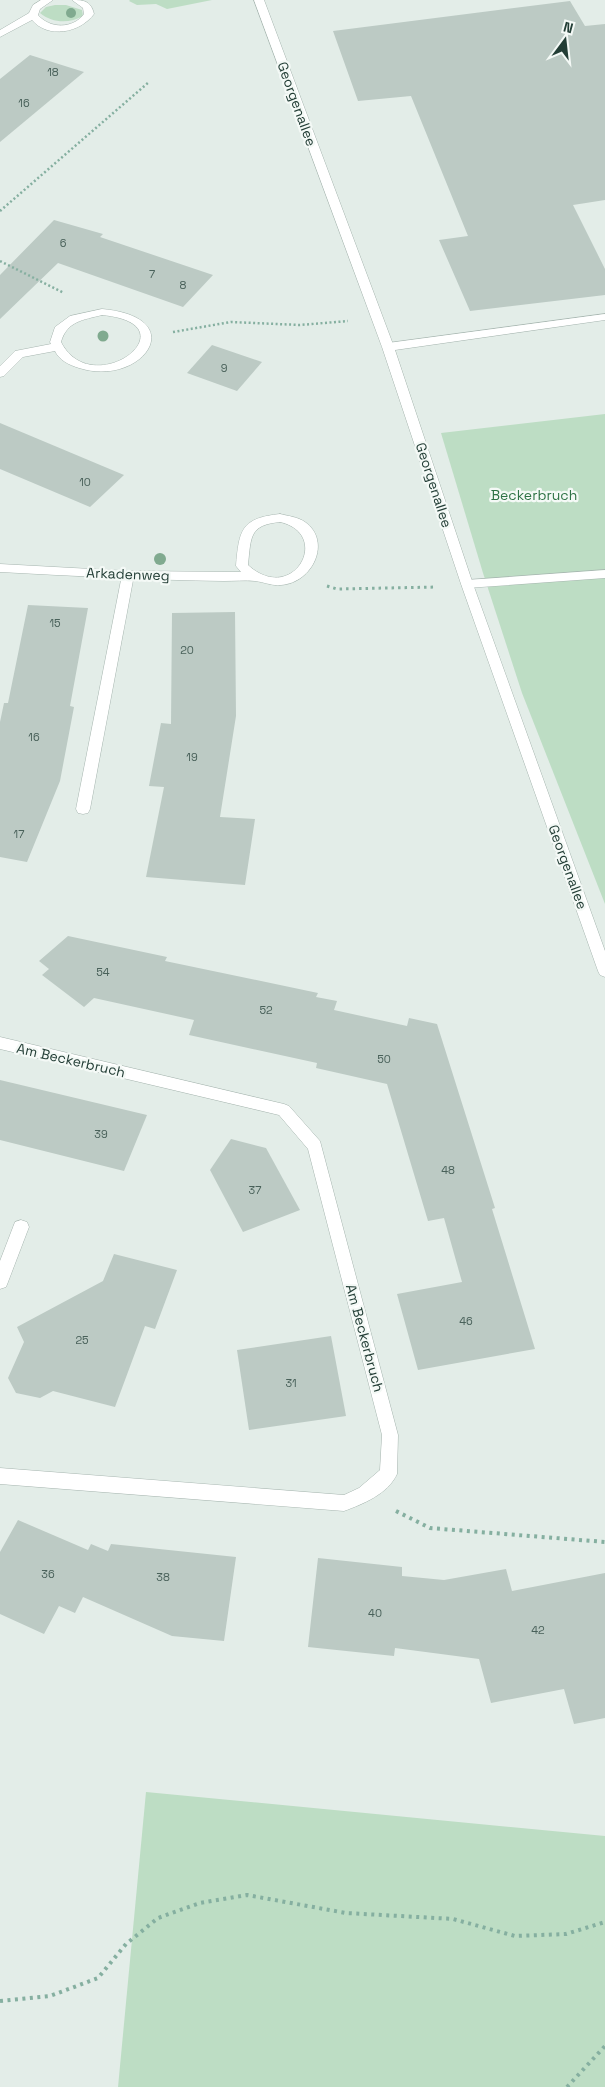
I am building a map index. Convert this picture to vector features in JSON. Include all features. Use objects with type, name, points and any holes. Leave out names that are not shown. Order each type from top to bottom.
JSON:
[{"type":"street","points":[[48,0],[36,7],[33,15],[35,21],[49,28],[77,26],[84,22],[90,12],[89,7],[78,0]]},
{"type":"street","name":"Georgenallee","points":[[259,0],[388,347],[467,584],[605,971]]},
{"type":"street","points":[[0,34],[33,15]]},
{"type":"street","points":[[102,312],[118,313],[141,324],[147,333],[147,343],[142,352],[132,360],[106,368],[91,368],[66,360],[56,346],[57,334],[63,326],[73,318],[87,314],[102,312]]},
{"type":"street","points":[[388,347],[605,316]]},
{"type":"street","points":[[0,373],[20,354],[56,346]]},
{"type":"street","points":[[256,577],[242,566],[245,533],[250,527],[269,519],[291,520],[307,531],[312,544],[309,562],[298,575]]},
{"type":"street","name":"Arkadenweg","points":[[0,568],[128,575],[256,577],[278,581],[298,575]]},
{"type":"street","points":[[467,584],[605,574]]},
{"type":"street","points":[[84,808],[128,575]]},
{"type":"street","name":"Am Beckerbruch","points":[[0,1043],[284,1110],[315,1146],[390,1435],[388,1474],[365,1494],[344,1503],[308,1502],[0,1476]]},
{"type":"street","points":[[0,1282],[21,1227]]},
{"type":"path","points":[[0,211],[149,82]]},
{"type":"path","points":[[0,261],[68,295]]},
{"type":"path","points":[[168,333],[231,322],[300,325],[376,318]]},
{"type":"path","points":[[298,575],[337,589],[432,588],[467,584]]},
{"type":"path","points":[[365,1494],[430,1528],[605,1542]]},
{"type":"path","points":[[0,2001],[50,1996],[98,1978],[126,1944],[158,1918],[200,1903],[247,1895],[346,1913],[453,1919],[515,1936],[566,1934],[605,1922]]},
{"type":"path","points":[[567,2087],[605,2046]]},
{"type":"green space","points":[[130,0],[212,0],[167,9],[156,4],[137,5]]},
{"type":"green space","points":[[66,5],[82,10],[83,16],[78,19],[61,21],[50,19],[40,13],[46,7]]},
{"type":"green space","name":"Beckerbruch","points":[[605,414],[605,904],[522,693],[483,573],[441,433]]},
{"type":"green space","points":[[146,1792],[605,1836],[605,2087],[118,2087]]},
{"type":"building","points":[[570,1],[585,26],[605,24],[605,200],[573,205],[605,269],[605,295],[470,311],[439,240],[468,236],[411,96],[358,101],[333,31]]},
{"type":"building","points":[[30,55],[84,72],[0,142],[0,79]]},
{"type":"building","points":[[54,220],[103,234],[100,237],[213,275],[183,307],[58,263],[0,319],[0,275]]},
{"type":"building","points":[[212,345],[262,362],[237,391],[187,373]]},
{"type":"building","points":[[0,423],[124,475],[90,507],[0,469]]},
{"type":"building","points":[[28,605],[88,608],[70,706],[74,707],[60,781],[27,862],[0,857],[0,722],[4,703],[8,703]]},
{"type":"building","points":[[235,612],[236,716],[220,817],[255,819],[245,885],[146,877],[164,787],[149,786],[161,723],[171,724],[172,613]]},
{"type":"building","points":[[68,936],[167,957],[165,961],[318,993],[316,997],[337,1001],[334,1010],[407,1026],[409,1018],[437,1024],[495,1208],[492,1209],[535,1349],[418,1370],[397,1294],[462,1282],[444,1218],[428,1221],[387,1084],[316,1068],[317,1063],[189,1035],[194,1020],[94,998],[84,1007],[42,975],[49,969],[39,961]]},
{"type":"building","points":[[0,1080],[147,1115],[124,1171],[0,1140]]},
{"type":"building","points":[[231,1139],[266,1148],[300,1210],[243,1232],[210,1170]]},
{"type":"building","points":[[114,1254],[177,1270],[155,1329],[145,1326],[115,1407],[53,1391],[40,1398],[16,1393],[8,1378],[24,1342],[17,1327],[103,1281]]},
{"type":"building","points":[[331,1336],[346,1416],[249,1430],[237,1350]]},
{"type":"building","points":[[18,1520],[88,1550],[91,1544],[108,1551],[111,1544],[236,1557],[224,1641],[172,1636],[83,1597],[75,1613],[59,1606],[44,1634],[0,1614],[0,1552]]},
{"type":"building","points":[[318,1558],[402,1567],[402,1576],[444,1580],[506,1569],[512,1591],[605,1573],[605,1718],[574,1724],[564,1689],[491,1703],[479,1659],[395,1648],[394,1656],[308,1647]]}]
